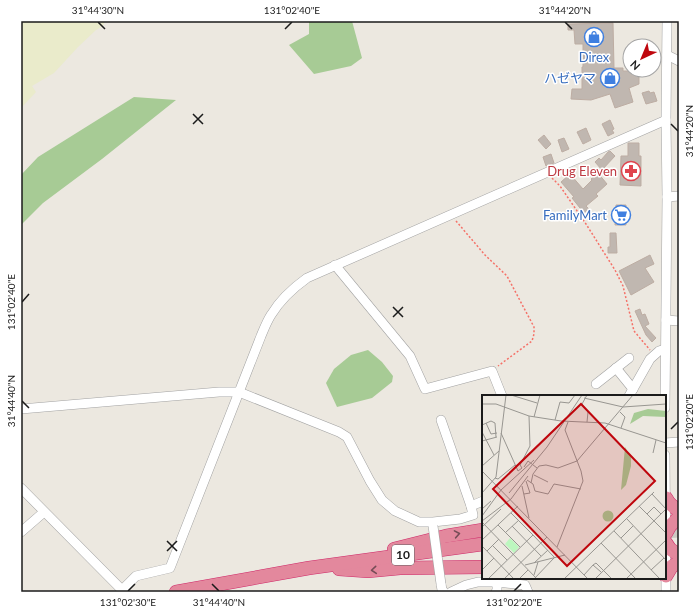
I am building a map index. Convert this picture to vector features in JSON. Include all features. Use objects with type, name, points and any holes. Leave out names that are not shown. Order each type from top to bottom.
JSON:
[{"type":"highway","points":[[666,500],[674,508],[679,510]]},
{"type":"highway","points":[[666,536],[670,526],[679,517]]},
{"type":"highway","points":[[324,565],[446,536],[482,530]]},
{"type":"highway","points":[[666,540],[670,549],[679,555]]},
{"type":"highway","name":"10","points":[[176,592],[324,565],[482,544]]},
{"type":"highway","points":[[666,575],[672,566],[679,563]]},
{"type":"highway","points":[[324,565],[345,570],[368,571],[400,568],[482,567]]},
{"type":"street","points":[[665,395],[667,21]]},
{"type":"street","points":[[667,55],[679,62]]},
{"type":"street","points":[[21,488],[123,591],[136,576],[170,568],[261,336],[270,316],[280,302],[295,286],[306,278],[666,120]]},
{"type":"street","points":[[667,197],[679,196]]},
{"type":"street","points":[[336,265],[410,356],[425,389],[492,371],[502,395]]},
{"type":"street","points":[[666,320],[679,321]]},
{"type":"street","points":[[616,368],[631,393],[650,359],[659,351],[665,349]]},
{"type":"street","points":[[596,384],[629,358]]},
{"type":"street","points":[[21,409],[219,392],[239,392],[339,432],[347,437],[370,481],[382,500],[395,511],[419,522],[433,524],[460,518],[472,511],[482,502]]},
{"type":"street","points":[[441,420],[472,511]]},
{"type":"street","points":[[666,443],[679,442]]},
{"type":"street","points":[[472,511],[482,514]]},
{"type":"street","points":[[21,532],[44,512]]},
{"type":"street","points":[[433,524],[443,588]]},
{"type":"street","points":[[666,575],[666,592]]},
{"type":"street","points":[[451,592],[466,585],[478,582],[497,582],[525,585],[528,592]]},
{"type":"street","points":[[496,592],[497,582]]},
{"type":"path","points":[[547,173],[560,186],[615,270],[623,286],[634,331],[654,355]]},
{"type":"path","points":[[451,214],[485,255],[507,276],[534,327],[532,341],[492,371]]},
{"type":"green space","points":[[21,21],[105,21],[103,26],[96,30],[78,47],[54,73],[32,86],[36,92],[21,108]]},
{"type":"green space","points":[[309,21],[352,21],[362,58],[351,66],[314,74],[289,45],[309,34]]},
{"type":"green space","points":[[134,97],[176,100],[102,159],[43,203],[21,225],[21,175],[38,157]]},
{"type":"green space","points":[[368,350],[382,362],[393,376],[392,382],[372,398],[337,407],[326,383],[334,369],[351,355]]},
{"type":"building","points":[[613,23],[614,68],[622,68],[622,78],[639,78],[639,84],[629,88],[633,102],[615,108],[610,94],[591,100],[571,99],[572,89],[582,89],[583,44],[575,44],[574,30],[568,30],[568,24]]},
{"type":"building","points":[[649,91],[650,93],[654,92],[657,101],[646,104],[642,93]]},
{"type":"building","points":[[610,120],[614,133],[608,136],[602,124]]},
{"type":"building","points":[[586,128],[591,140],[583,144],[577,132]]},
{"type":"building","points":[[544,135],[551,144],[546,149],[538,140]]},
{"type":"building","points":[[564,138],[569,149],[562,152],[558,140]]},
{"type":"building","name":"Drug Eleven","points":[[628,143],[639,143],[639,156],[641,156],[641,186],[620,185],[621,156],[628,156]]},
{"type":"building","points":[[610,151],[615,156],[602,170],[595,162],[599,158],[601,160]]},
{"type":"building","points":[[551,154],[554,163],[546,166],[543,157]]},
{"type":"building","points":[[598,173],[607,184],[596,194],[598,196],[586,206],[589,209],[584,213],[572,198],[574,197],[561,182],[570,174],[583,189]]},
{"type":"building","name":"FamilyMart","points":[[616,205],[626,205],[626,225],[615,225]]},
{"type":"building","points":[[610,233],[616,233],[617,253],[608,253],[608,247],[610,247]]},
{"type":"building","points":[[650,255],[654,264],[645,268],[654,282],[631,295],[619,271]]},
{"type":"building","points":[[640,309],[642,315],[645,314],[649,324],[645,326],[656,338],[652,342],[646,335],[635,311]]},
{"type":"tunnel","points":[[666,532],[679,531]]},
{"type":"place","name":"Direx","points":[[594,37]]},
{"type":"place","name":"ハゼヤマ","points":[[610,78]]},
{"type":"place","name":"Drug Eleven","points":[[631,171]]},
{"type":"place","name":"FamilyMart","points":[[621,215]]}]
